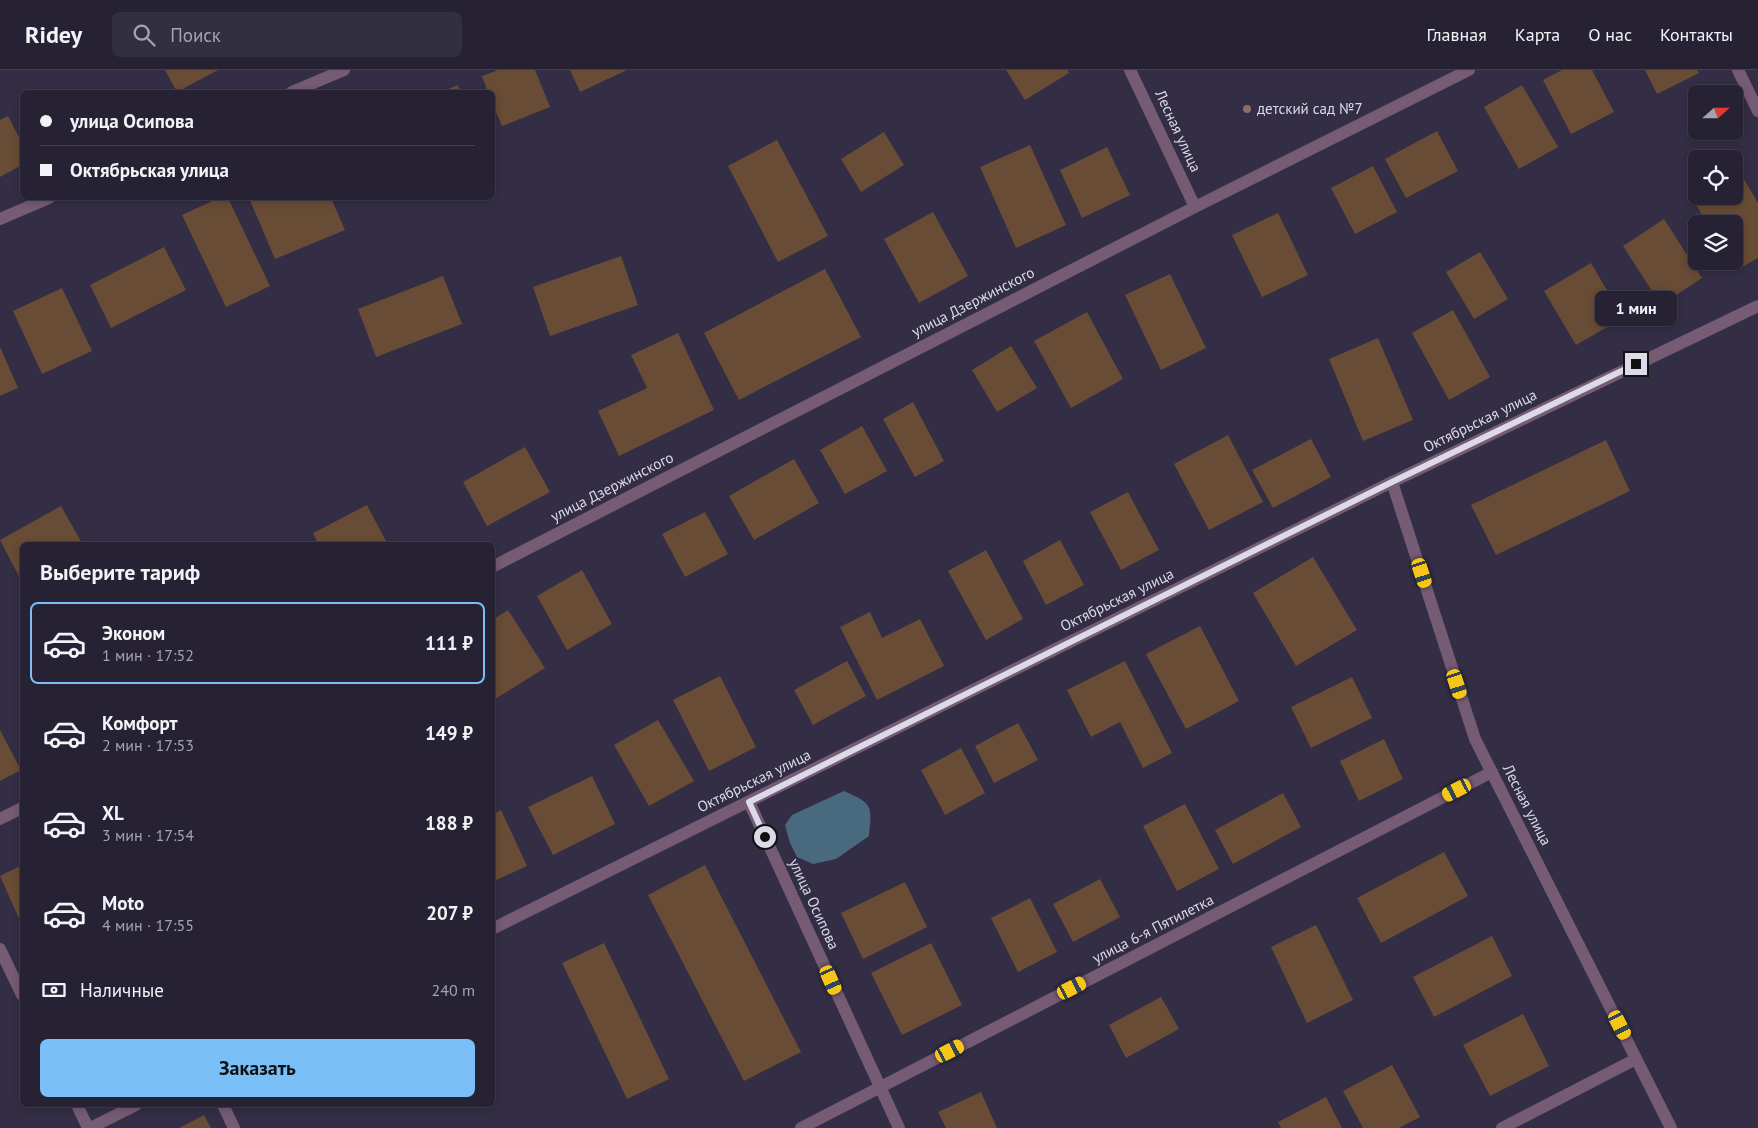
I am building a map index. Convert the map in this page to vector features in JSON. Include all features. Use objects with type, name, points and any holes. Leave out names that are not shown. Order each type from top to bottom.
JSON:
[{"type":"street","points":[[297,90],[344,70]]},
{"type":"street","name":"Лесная улица","points":[[1130,70],[1195,207]]},
{"type":"street","name":"улица Дзержинского","points":[[495,565],[1195,207],[1470,70]]},
{"type":"street","points":[[1738,70],[1758,110]]},
{"type":"street","points":[[0,219],[44,200]]},
{"type":"street","name":"Октябрьская улица","points":[[495,928],[1392,482],[1758,306]]},
{"type":"street","name":"Лесная улица","points":[[1392,482],[1475,739],[1672,1128]]},
{"type":"street","name":"улица 6-я Пятилетка","points":[[801,1128],[1492,772]]},
{"type":"street","name":"улица Осипова","points":[[749,802],[899,1128]]},
{"type":"street","points":[[0,819],[20,809]]},
{"type":"street","points":[[0,950],[20,991]]},
{"type":"street","points":[[1502,1128],[1636,1059]]},
{"type":"street","points":[[78,1107],[89,1128],[132,1107]]},
{"type":"street","points":[[224,1107],[234,1128]]},
{"type":"water","points":[[844,791],[861,799],[868,807],[870,812],[869,836],[836,859],[813,864],[797,857],[790,843],[785,825],[792,815]]},
{"type":"building","points":[[165,70],[218,70],[181,90],[176,90]]},
{"type":"building","points":[[498,70],[535,70],[550,107],[502,126],[495,110],[495,90],[487,90],[482,76]]},
{"type":"building","points":[[570,70],[627,70],[580,92]]},
{"type":"building","points":[[1006,70],[1067,70],[1069,73],[1025,100]]},
{"type":"building","points":[[1562,70],[1592,70],[1614,112],[1571,134],[1543,80]]},
{"type":"building","points":[[1645,70],[1697,70],[1699,73],[1657,94]]},
{"type":"building","points":[[458,85],[460,90],[446,90]]},
{"type":"building","points":[[1522,85],[1558,147],[1519,169],[1484,107]]},
{"type":"building","points":[[8,116],[20,139],[20,166],[0,177],[0,120]]},
{"type":"building","points":[[1437,131],[1458,171],[1406,198],[1385,159]]},
{"type":"building","points":[[884,132],[904,165],[861,192],[841,159]]},
{"type":"building","points":[[777,140],[828,236],[778,262],[728,166]]},
{"type":"building","points":[[1030,145],[1066,225],[1016,248],[980,167]]},
{"type":"building","points":[[1107,147],[1130,195],[1082,218],[1060,170]]},
{"type":"building","points":[[1373,166],[1397,212],[1355,234],[1331,188]]},
{"type":"building","points":[[1743,178],[1758,203],[1758,258],[1743,266],[1743,215],[1702,215],[1697,206],[1743,205]]},
{"type":"building","points":[[215,200],[229,200],[270,286],[226,307],[182,215]]},
{"type":"building","points":[[250,200],[332,200],[345,230],[275,259]]},
{"type":"building","points":[[933,212],[968,276],[919,303],[884,239]]},
{"type":"building","points":[[1278,213],[1308,275],[1262,297],[1232,235]]},
{"type":"building","points":[[1664,219],[1688,256],[1688,270],[1697,270],[1702,278],[1661,305],[1623,246]]},
{"type":"building","points":[[164,247],[186,290],[111,328],[90,285]]},
{"type":"building","points":[[1480,252],[1508,299],[1474,319],[1446,272]]},
{"type":"building","points":[[621,256],[638,305],[550,336],[533,287]]},
{"type":"building","points":[[1591,263],[1623,318],[1576,345],[1544,291]]},
{"type":"building","points":[[825,269],[861,337],[739,400],[704,333]]},
{"type":"building","points":[[1170,274],[1206,348],[1161,370],[1125,295]]},
{"type":"building","points":[[443,276],[462,324],[376,357],[358,309]]},
{"type":"building","points":[[62,288],[92,351],[42,374],[13,311]]},
{"type":"building","points":[[1453,310],[1490,377],[1449,400],[1412,333]]},
{"type":"building","points":[[1087,312],[1123,379],[1071,408],[1034,341]]},
{"type":"building","points":[[678,333],[714,410],[619,456],[598,411],[647,388],[631,355]]},
{"type":"building","points":[[1378,338],[1413,420],[1363,441],[1329,359]]},
{"type":"building","points":[[1011,346],[1037,388],[997,412],[972,370]]},
{"type":"building","points":[[0,347],[18,388],[0,396]]},
{"type":"building","points":[[913,402],[944,461],[915,477],[883,419]]},
{"type":"building","points":[[862,426],[887,471],[845,494],[820,450]]},
{"type":"building","points":[[1228,435],[1263,502],[1209,530],[1174,464]]},
{"type":"building","points":[[1311,439],[1331,477],[1273,508],[1252,470]]},
{"type":"building","points":[[1606,440],[1630,491],[1496,555],[1471,505]]},
{"type":"building","points":[[525,447],[550,492],[487,526],[463,482]]},
{"type":"building","points":[[794,459],[819,503],[754,540],[729,496]]},
{"type":"building","points":[[1128,492],[1159,550],[1121,570],[1090,512]]},
{"type":"building","points":[[367,505],[386,542],[318,542],[313,533]]},
{"type":"building","points":[[61,506],[81,542],[20,542],[20,578],[0,540]]},
{"type":"building","points":[[705,512],[728,554],[685,577],[662,534]]},
{"type":"building","points":[[1060,540],[1084,585],[1046,605],[1023,561]]},
{"type":"building","points":[[986,550],[1023,619],[986,640],[948,571]]},
{"type":"building","points":[[1313,557],[1357,630],[1296,666],[1253,593]]},
{"type":"building","points":[[582,570],[612,624],[567,650],[537,596]]},
{"type":"building","points":[[508,610],[545,668],[495,699],[495,618]]},
{"type":"building","points":[[870,612],[882,638],[920,619],[944,666],[877,700],[840,627]]},
{"type":"building","points":[[1200,626],[1239,701],[1186,729],[1146,654]]},
{"type":"building","points":[[847,661],[866,696],[813,725],[794,690]]},
{"type":"building","points":[[1125,661],[1172,753],[1143,768],[1120,722],[1091,737],[1067,690]]},
{"type":"building","points":[[720,676],[756,747],[709,771],[673,700]]},
{"type":"building","points":[[1352,677],[1372,718],[1311,748],[1291,707]]},
{"type":"building","points":[[658,720],[694,781],[649,806],[614,745]]},
{"type":"building","points":[[1018,723],[1038,760],[994,783],[975,746]]},
{"type":"building","points":[[0,730],[20,771],[0,781]]},
{"type":"building","points":[[1384,739],[1403,779],[1359,801],[1340,761]]},
{"type":"building","points":[[961,748],[985,793],[945,815],[921,770]]},
{"type":"building","points":[[592,776],[615,824],[553,855],[528,807]]},
{"type":"building","points":[[1283,793],[1301,827],[1233,864],[1215,830]]},
{"type":"building","points":[[1185,804],[1219,869],[1177,891],[1143,826]]},
{"type":"building","points":[[501,810],[527,866],[495,881],[495,813]]},
{"type":"building","points":[[1444,852],[1468,896],[1381,943],[1357,898]]},
{"type":"building","points":[[705,865],[801,1052],[744,1081],[648,895]]},
{"type":"building","points":[[20,866],[20,921],[0,876]]},
{"type":"building","points":[[1100,879],[1120,917],[1073,942],[1053,904]]},
{"type":"building","points":[[905,882],[927,927],[863,959],[841,913]]},
{"type":"building","points":[[1030,898],[1057,952],[1018,972],[991,918]]},
{"type":"building","points":[[1316,925],[1353,1000],[1307,1023],[1271,947]]},
{"type":"building","points":[[1492,936],[1512,976],[1434,1017],[1413,977]]},
{"type":"building","points":[[604,943],[669,1079],[627,1099],[562,963]]},
{"type":"building","points":[[931,943],[962,1005],[902,1035],[871,973]]},
{"type":"building","points":[[1161,997],[1179,1029],[1126,1058],[1109,1025]]},
{"type":"building","points":[[1523,1014],[1549,1066],[1490,1096],[1463,1045]]},
{"type":"building","points":[[1392,1065],[1420,1117],[1399,1128],[1363,1128],[1343,1091]]},
{"type":"building","points":[[981,1092],[997,1128],[946,1128],[938,1112]]},
{"type":"building","points":[[1326,1097],[1342,1128],[1281,1128],[1278,1122]]},
{"type":"building","points":[[204,1115],[211,1128],[179,1128]]},
{"type":"place","name":"детский сад №7","points":[[1247,109]]},
{"type":"route","points":[[765,837],[749,802],[1392,482],[1636,364]]}]
